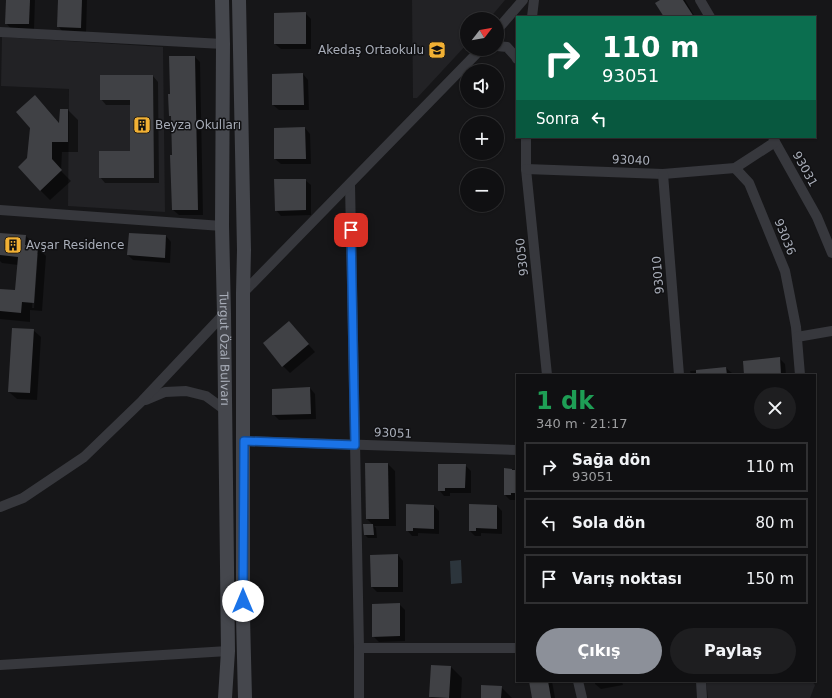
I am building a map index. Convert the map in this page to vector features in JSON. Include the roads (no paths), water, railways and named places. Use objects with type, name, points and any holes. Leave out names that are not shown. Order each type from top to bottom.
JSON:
[{"type":"main road","name":"Turgut Özal Bulvarı","points":[[222,0],[222,226],[228,651],[225,698]]},
{"type":"main road","name":"Turgut Özal Bulvarı","points":[[239,0],[244,242],[243,617],[245,698]]},
{"type":"street","points":[[504,22],[523,0]]},
{"type":"street","points":[[532,16],[534,0]]},
{"type":"street","points":[[700,0],[709,16]]},
{"type":"street","points":[[0,32],[223,44]]},
{"type":"street","points":[[504,47],[507,47],[516,57]]},
{"type":"street","points":[[243,293],[476,56]]},
{"type":"street","name":"93050","points":[[526,138],[526,169],[547,374]]},
{"type":"street","points":[[735,168],[774,139]]},
{"type":"street","name":"93031","points":[[774,139],[817,217],[832,253]]},
{"type":"street","name":"93040","points":[[526,169],[663,174],[735,168]]},
{"type":"street","name":"93036","points":[[735,168],[749,184],[785,271],[796,327],[800,374]]},
{"type":"street","name":"93010","points":[[663,174],[679,374]]},
{"type":"street","points":[[350,184],[359,698]]},
{"type":"street","points":[[0,210],[222,226]]},
{"type":"street","points":[[0,507],[23,498],[84,457],[142,401],[224,314]]},
{"type":"street","points":[[797,337],[832,331]]},
{"type":"street","points":[[142,401],[166,392],[186,391],[206,396],[225,410]]},
{"type":"street","name":"93051","points":[[244,441],[516,450]]},
{"type":"street","points":[[359,648],[516,648]]},
{"type":"street","points":[[0,665],[228,651]]},
{"type":"street","points":[[578,682],[582,698]]},
{"type":"street","points":[[701,682],[702,698]]},
{"type":"place","name":"Akedaş Ortaokulu","points":[[437,50]]},
{"type":"place","name":"Beyza Okulları","points":[[142,125]]},
{"type":"place","name":"Avşar Residence","points":[[13,245]]}]
